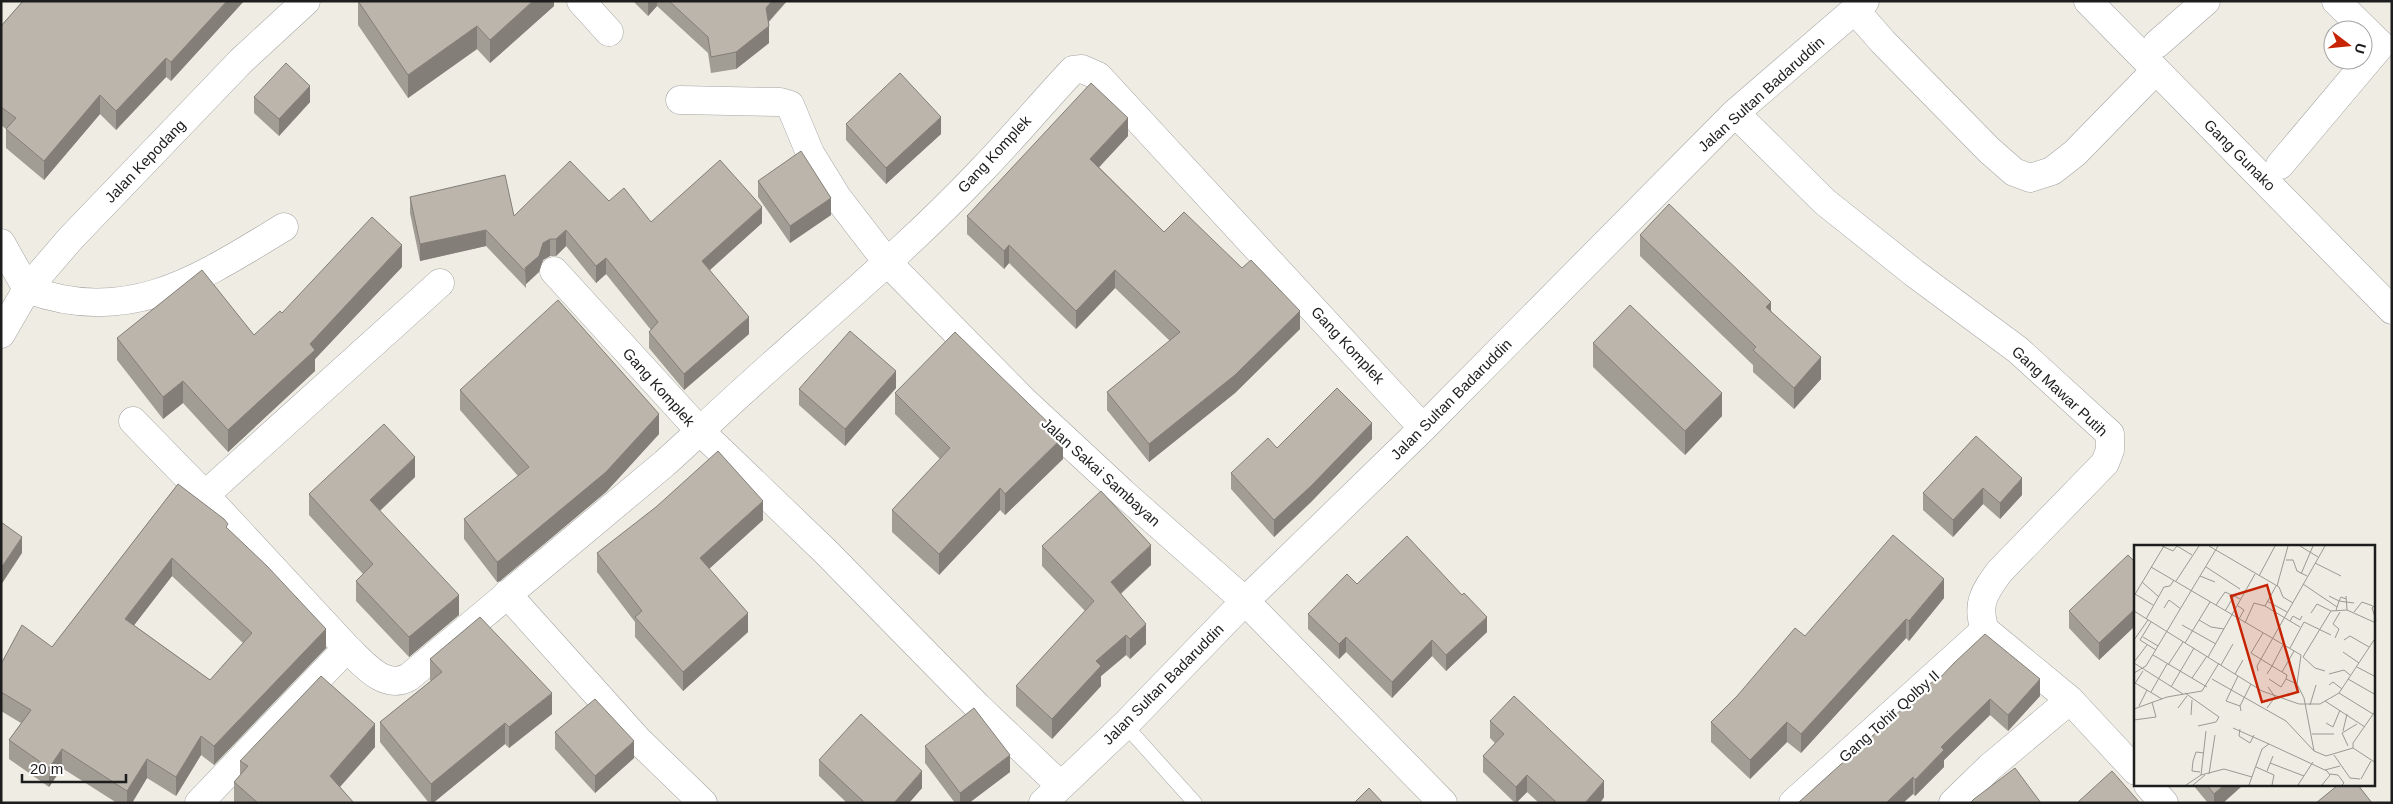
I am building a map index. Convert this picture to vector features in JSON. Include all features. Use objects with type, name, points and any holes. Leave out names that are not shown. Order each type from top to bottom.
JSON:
[{"type":"street","name":"Jalan Kepodang","points":[[1,334],[27,290],[71,238],[241,61],[306,1]]},
{"type":"street","points":[[580,1],[609,32]]},
{"type":"street","name":"Gang Gunako","points":[[2088,1],[2157,57],[2392,310]]},
{"type":"street","points":[[1860,6],[1883,42],[1990,150],[2014,172],[2030,178],[2052,171],[2075,153],[2206,1]]},
{"type":"street","points":[[2280,165],[2387,41],[2336,1]]},
{"type":"street","name":"Jalan Sultan Badaruddin","points":[[1051,794],[1125,725],[1245,601],[1423,428],[1735,113],[1860,6]]},
{"type":"street","name":"Gang Komplek","points":[[554,271],[700,431],[748,385],[886,262],[981,171],[1073,70],[1082,69],[1093,72],[1423,428]]},
{"type":"street","name":"Jalan Sakai Sambayan","points":[[680,100],[780,102],[790,105],[810,153],[837,197],[886,262],[1025,402],[1123,493],[1245,601],[1443,803]]},
{"type":"street","name":"Gang Mawar Putih","points":[[1735,113],[1825,202],[1914,273],[2018,350],[2110,434],[2110,450],[2105,464],[1999,572],[1985,592],[1981,610],[1985,630]]},
{"type":"street","points":[[1,243],[27,290],[42,295],[100,304],[146,298],[214,270],[284,227]]},
{"type":"street","points":[[205,495],[440,283]]},
{"type":"street","points":[[133,421],[205,495],[347,648],[379,678],[402,681],[665,463],[700,431],[825,551],[971,700],[1051,794]]},
{"type":"street","points":[[507,594],[638,740],[703,803]]},
{"type":"street","points":[[1985,630],[2070,700],[2134,769]]},
{"type":"street","name":"Gang Tohir Qolby II","points":[[1793,803],[1985,630]]},
{"type":"street","points":[[199,803],[347,648]]},
{"type":"street","points":[[1953,803],[1990,766],[2070,700]]},
{"type":"street","points":[[2149,786],[2164,803]]},
{"type":"lane","points":[[1125,725],[1195,803]]},
{"type":"building","points":[[23,1],[227,1],[171,62],[166,58],[116,111],[100,95],[44,161],[6,129],[16,118],[1,107],[1,26]]},
{"type":"building","points":[[358,1],[533,1],[490,40],[477,26],[408,75]]},
{"type":"building","points":[[669,1],[772,1],[766,8],[769,26],[736,52],[711,57],[708,37]]},
{"type":"building","points":[[286,63],[310,86],[279,119],[254,97]]},
{"type":"building","points":[[900,73],[941,117],[886,168],[846,124]]},
{"type":"building","points":[[1091,83],[1128,118],[1090,159],[1164,232],[1184,212],[1242,268],[1251,260],[1300,311],[1235,375],[1149,444],[1107,392],[1180,332],[1115,270],[1076,311],[1009,245],[1004,251],[967,216]]},
{"type":"building","points":[[801,151],[831,198],[790,226],[758,181]]},
{"type":"building","points":[[720,160],[762,207],[702,261],[749,317],[684,374],[649,332],[658,322],[606,258],[596,266],[566,230],[556,239],[550,239],[543,243],[539,256],[525,268],[526,272],[486,230],[420,244],[410,197],[505,175],[514,216],[570,161],[609,201],[624,188],[651,222]]},
{"type":"building","points":[[1669,204],[1771,302],[1766,307],[1821,357],[1794,388],[1753,350],[1756,347],[1640,235]]},
{"type":"building","points":[[372,217],[402,245],[310,344],[315,350],[228,430],[183,381],[163,397],[117,338],[202,270],[254,335],[280,311],[282,313]]},
{"type":"building","points":[[558,300],[659,414],[606,472],[497,562],[464,519],[529,467],[460,390]]},
{"type":"building","points":[[1630,305],[1722,393],[1685,431],[1593,343]]},
{"type":"building","points":[[850,331],[896,371],[845,429],[799,389]]},
{"type":"building","points":[[955,332],[1063,437],[1005,494],[1000,488],[939,554],[892,510],[950,448],[895,393]]},
{"type":"building","points":[[1337,388],[1372,423],[1311,486],[1274,520],[1231,473],[1268,438],[1277,448]]},
{"type":"building","points":[[384,424],[415,457],[370,500],[459,595],[409,637],[356,581],[373,564],[309,494]]},
{"type":"building","points":[[1976,436],[2022,478],[2000,503],[1983,488],[1953,520],[1923,493]]},
{"type":"building","points":[[718,451],[763,501],[700,558],[748,613],[683,672],[635,617],[642,611],[597,553],[656,507]]},
{"type":"building","points":[[178,484],[224,519],[228,524],[226,527],[267,566],[326,629],[214,746],[201,736],[176,777],[147,759],[127,791],[62,749],[49,768],[9,740],[31,710],[1,692],[1,664],[22,625],[52,647]],"holes":[[[172,558],[252,633],[210,680],[125,619]]]},
{"type":"building","points":[[1101,491],[1151,545],[1111,582],[1146,624],[1130,639],[1126,635],[1096,661],[1101,666],[1052,719],[1016,686],[1094,601],[1042,546]]},
{"type":"building","points":[[1,522],[22,537],[1,568]]},
{"type":"building","points":[[1893,535],[1944,579],[1909,621],[1906,619],[1801,734],[1787,722],[1750,760],[1711,722],[1738,695],[1795,628],[1805,636]]},
{"type":"building","points":[[1407,536],[1462,595],[1464,593],[1487,617],[1446,655],[1432,640],[1392,682],[1346,637],[1339,644],[1308,614],[1347,574],[1357,584]]},
{"type":"building","points":[[2128,555],[2134,561],[2134,610],[2099,643],[2069,611]]},
{"type":"building","points":[[480,617],[552,693],[509,727],[505,723],[431,784],[380,722],[442,672],[430,659]]},
{"type":"building","points":[[1985,634],[2040,679],[2008,715],[1990,699],[1941,747],[1944,750],[1915,780],[1913,777],[1886,803],[1798,803],[1933,681],[1935,683]]},
{"type":"building","points":[[321,676],[375,724],[330,776],[354,803],[258,803],[234,782],[248,766],[240,761]]},
{"type":"building","points":[[1514,696],[1604,781],[1585,803],[1557,803],[1527,775],[1516,787],[1483,756],[1504,734],[1490,721]]},
{"type":"building","points":[[595,699],[634,741],[595,776],[555,732]]},
{"type":"building","points":[[974,708],[1010,755],[960,793],[925,746]]},
{"type":"building","points":[[861,714],[922,771],[894,803],[865,803],[819,760]]},
{"type":"building","points":[[2015,768],[2041,803],[1970,803],[1974,799]]},
{"type":"building","points":[[2112,771],[2140,803],[2077,803]]},
{"type":"building","points":[[2208,786],[2223,786],[2214,794]]},
{"type":"building","points":[[2337,786],[2359,786],[2372,803],[2316,803]]},
{"type":"building","points":[[1369,788],[1383,803],[1354,803]]}]
